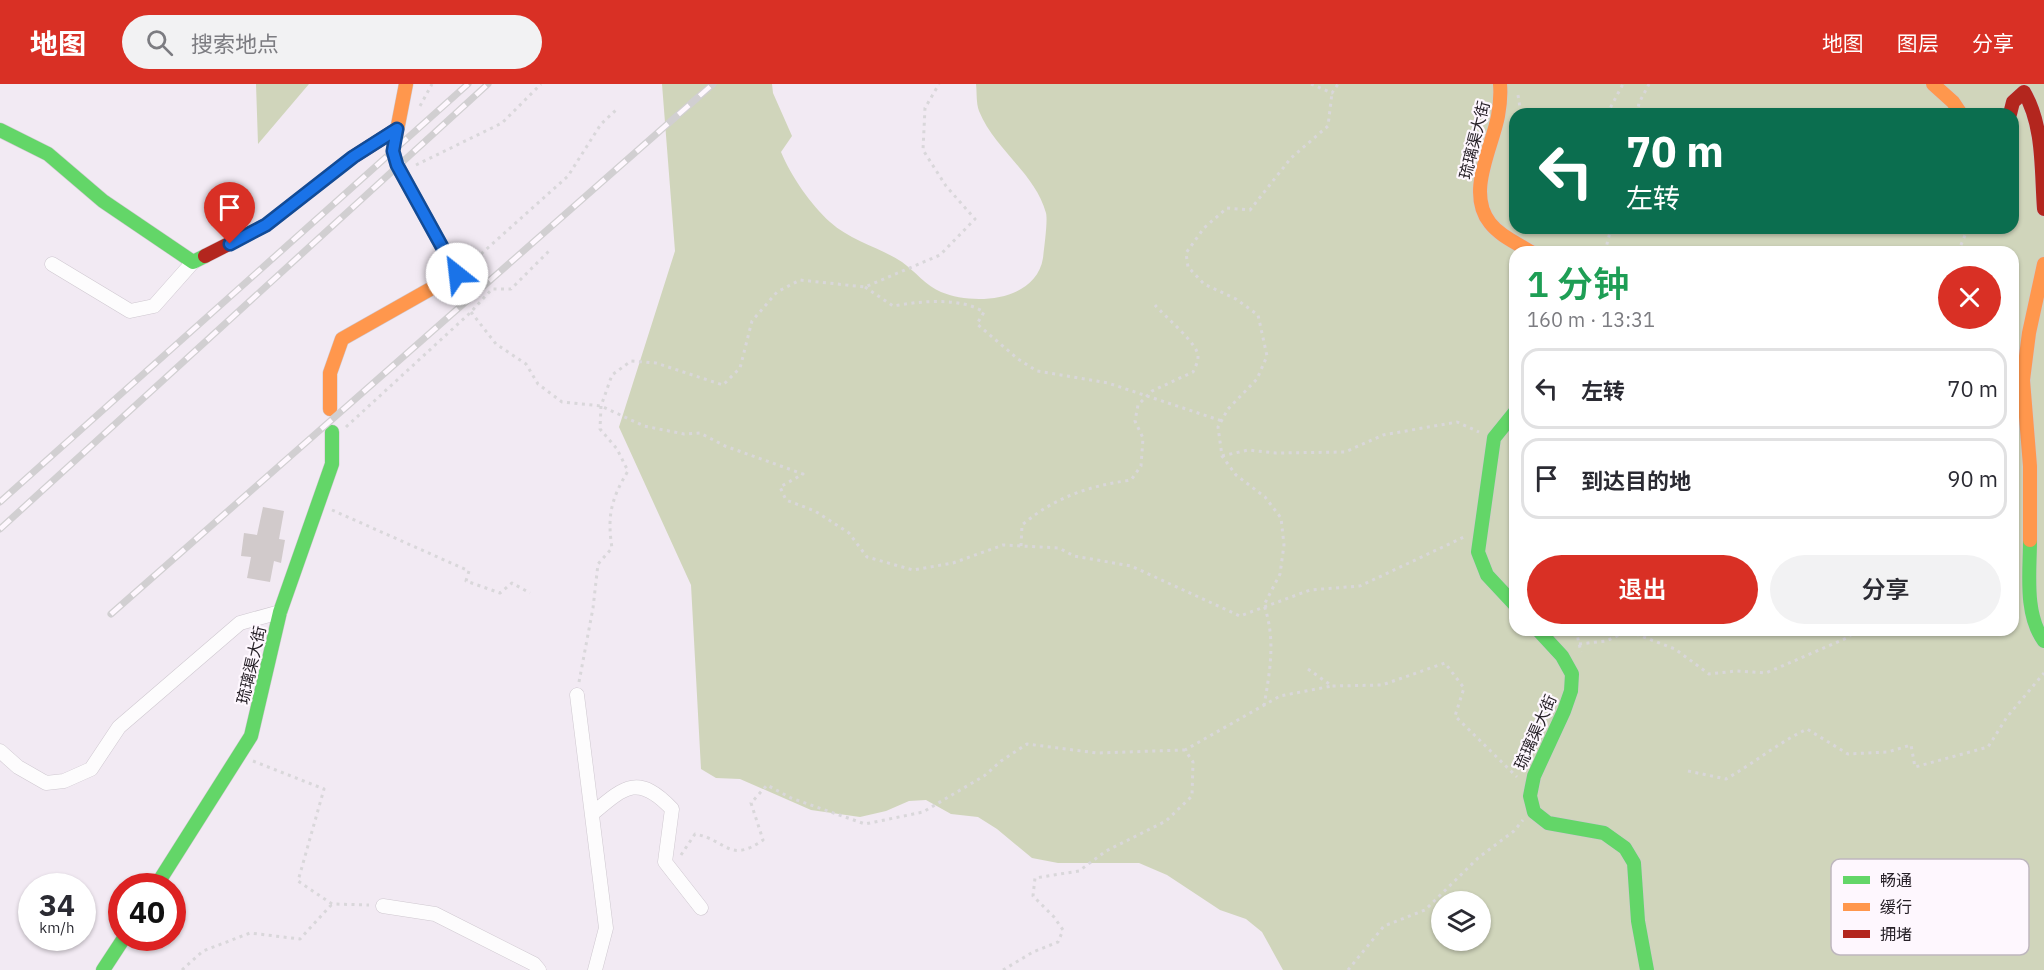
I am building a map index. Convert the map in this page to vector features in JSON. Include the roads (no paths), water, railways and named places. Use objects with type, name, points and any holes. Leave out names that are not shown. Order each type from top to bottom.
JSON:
[{"type":"street","points":[[330,409],[328,386],[331,358],[342,339],[457,274],[402,175],[393,151],[406,84]]},
{"type":"street","name":"琉璃渠大街","points":[[1500,84],[1502,94],[1498,121],[1479,190],[1486,218],[1495,228],[1522,246]]},
{"type":"street","points":[[1933,84],[1957,108]]},
{"type":"street","points":[[2012,108],[2013,102],[2024,92],[2029,98],[2036,124],[2044,209]]},
{"type":"street","points":[[52,264],[130,311],[154,306],[194,262],[266,225],[353,157],[397,129]]},
{"type":"street","points":[[0,130],[48,154],[103,201],[194,262]]},
{"type":"street","points":[[2044,264],[2029,333],[2023,380],[2030,466],[2030,593],[2035,629],[2044,641]]},
{"type":"street","points":[[1509,419],[1494,438],[1478,552],[1487,575],[1509,599]]},
{"type":"street","name":"琉璃渠大街","points":[[164,873],[251,735],[280,612],[332,464],[332,436]]},
{"type":"street","points":[[0,751],[18,767],[46,783],[64,781],[91,770],[119,728],[240,623],[280,612]]},
{"type":"street","name":"琉璃渠大街","points":[[1544,636],[1562,655],[1572,671],[1573,682],[1568,702],[1530,788],[1528,800],[1531,810],[1548,823],[1604,833],[1625,848],[1634,863],[1638,921],[1647,970]]},
{"type":"street","points":[[577,695],[606,928],[595,970]]},
{"type":"street","points":[[592,814],[621,790],[636,787],[652,791],[672,809],[665,862],[701,908]]},
{"type":"street","points":[[383,906],[435,914],[534,964],[539,970]]},
{"type":"street","points":[[103,970],[115,951]]},
{"type":"railway","points":[[0,502],[468,84]]},
{"type":"railway","points":[[0,529],[488,84]]},
{"type":"railway","points":[[111,614],[713,84]]}]
